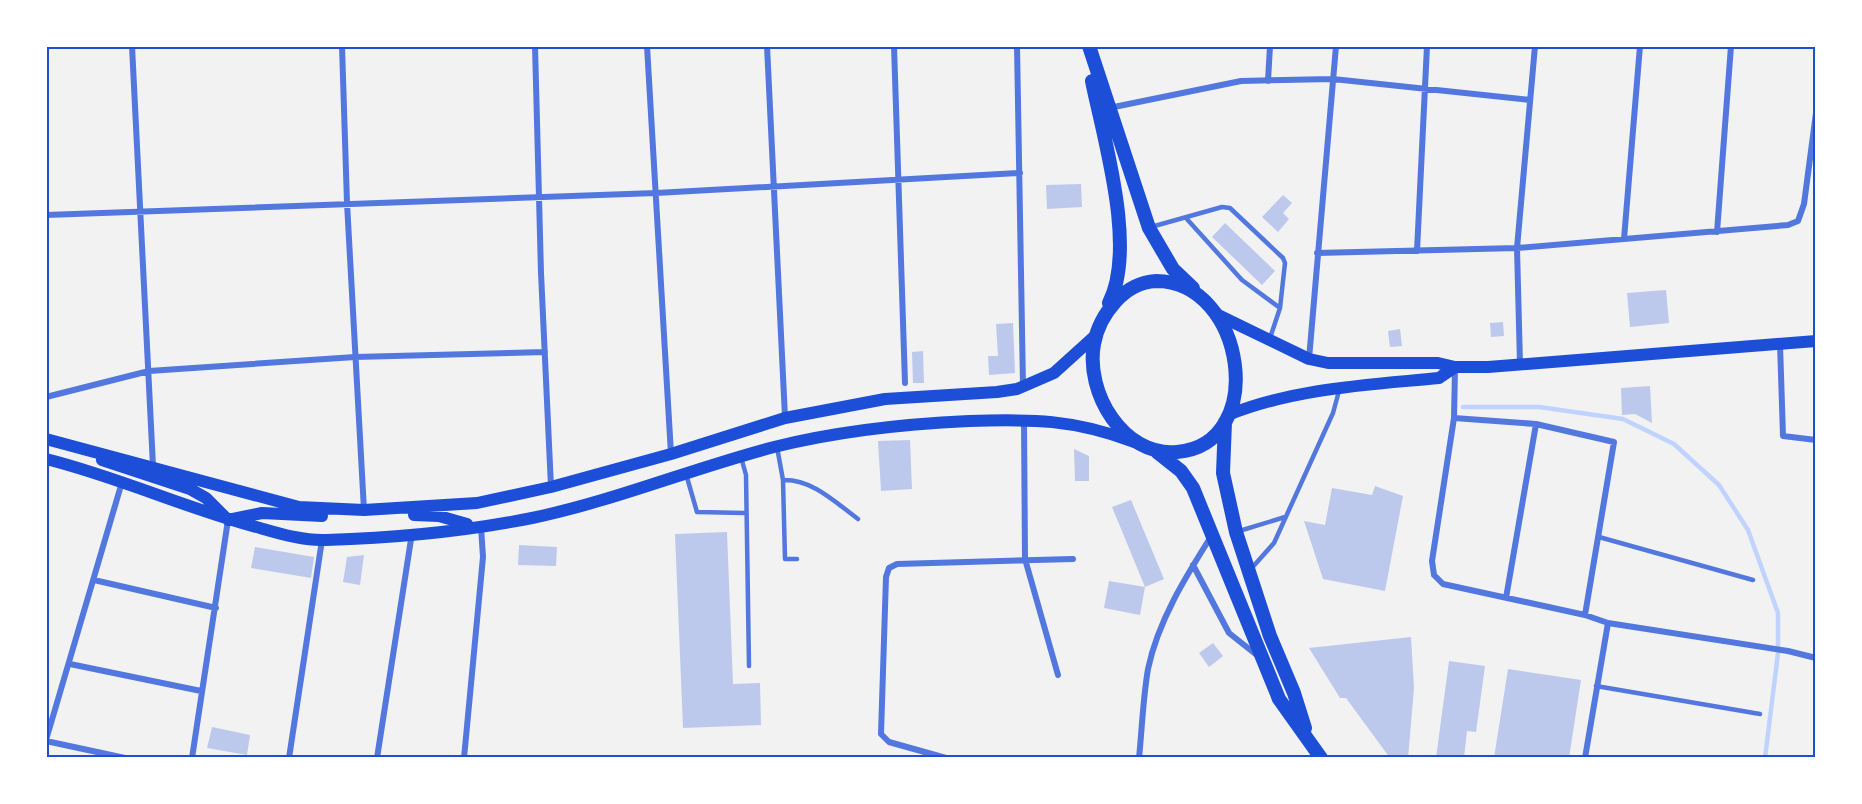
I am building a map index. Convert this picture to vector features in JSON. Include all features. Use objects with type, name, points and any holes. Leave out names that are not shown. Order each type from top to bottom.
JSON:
[{"type":"main road","points":[[1087,46],[1149,228],[1173,269],[1205,299],[1218,315],[1231,342],[1235,362],[1235,392],[1227,419],[1223,473],[1236,532],[1270,636],[1294,693],[1308,738]]},
{"type":"main road","points":[[1087,46],[1111,173],[1121,246],[1118,285],[1101,319],[1096,335],[1093,364],[1100,397],[1118,426],[1187,478],[1201,505],[1279,699],[1321,758]]},
{"type":"main road","points":[[1101,319],[1126,291],[1150,281],[1174,283],[1205,299]]},
{"type":"main road","points":[[1218,315],[1309,359],[1342,364],[1438,363],[1455,367],[1520,365],[1815,341]]},
{"type":"main road","points":[[228,520],[262,513],[314,517],[364,510],[477,503],[551,487],[670,454],[785,418],[885,399],[997,392],[1023,386],[1054,373],[1096,335]]},
{"type":"main road","points":[[46,459],[122,482],[228,520],[277,533],[322,540],[412,533],[534,518],[741,456],[885,427],[1023,420],[1086,426],[1147,447],[1176,453],[1196,448],[1215,435],[1227,419],[1266,401],[1340,388],[1439,378],[1455,367]]},
{"type":"main road","points":[[46,439],[299,507],[364,510],[395,515],[428,514],[477,526]]},
{"type":"main road","points":[[64,443],[112,464],[190,489],[206,498],[228,520]]},
{"type":"street","points":[[132,46],[153,466]]},
{"type":"street","points":[[342,46],[346,202],[364,510]]},
{"type":"street","points":[[535,46],[551,487]]},
{"type":"street","points":[[647,46],[670,454]]},
{"type":"street","points":[[767,46],[785,418]]},
{"type":"street","points":[[894,46],[905,383]]},
{"type":"street","points":[[1017,46],[1023,386]]},
{"type":"street","points":[[1268,81],[1270,46]]},
{"type":"street","points":[[1309,359],[1336,46]]},
{"type":"street","points":[[1417,251],[1423,88],[1427,46]]},
{"type":"street","points":[[1520,365],[1517,248],[1535,46]]},
{"type":"street","points":[[1624,239],[1640,46]]},
{"type":"street","points":[[1718,232],[1731,46]]},
{"type":"street","points":[[1109,108],[1241,81],[1333,79],[1530,100]]},
{"type":"street","points":[[1317,253],[1517,248],[1788,225],[1798,221],[1804,204],[1815,112]]},
{"type":"street","points":[[46,215],[346,202],[656,193],[1020,173]]},
{"type":"street","points":[[1780,344],[1783,436],[1815,440]]},
{"type":"street","points":[[46,397],[149,371],[355,357],[545,352]]},
{"type":"street","points":[[1455,367],[1454,418],[1432,561],[1434,575],[1443,584],[1586,615],[1608,623],[1767,647],[1815,658]]},
{"type":"street","points":[[1454,418],[1536,424],[1614,442],[1586,615]]},
{"type":"street","points":[[1023,420],[1025,559],[1058,675]]},
{"type":"street","points":[[1506,598],[1536,424]]},
{"type":"street","points":[[122,482],[46,741],[125,758]]},
{"type":"street","points":[[192,758],[228,520]]},
{"type":"street","points":[[464,758],[483,556],[477,526]]},
{"type":"street","points":[[376,758],[412,533]]},
{"type":"street","points":[[1139,758],[1148,669],[1158,633],[1193,565],[1212,535]]},
{"type":"street","points":[[289,758],[322,540]]},
{"type":"street","points":[[946,758],[889,742],[881,734],[885,588],[890,568],[897,564],[1073,559]]},
{"type":"street","points":[[1193,565],[1229,633],[1262,659]]},
{"type":"street","points":[[94,580],[216,608]]},
{"type":"street","points":[[1587,757],[1596,686],[1608,623]]},
{"type":"street","points":[[70,663],[201,691]]},
{"type":"lane","points":[[1149,228],[1222,207],[1234,211],[1283,258],[1285,273],[1280,308],[1269,340]]},
{"type":"lane","points":[[1186,218],[1242,280],[1280,308]]},
{"type":"lane","points":[[1249,572],[1274,543],[1333,413],[1340,388]]},
{"type":"lane","points":[[777,447],[783,480],[785,559],[797,559]]},
{"type":"lane","points":[[741,456],[746,475],[749,666]]},
{"type":"lane","points":[[686,474],[698,512],[745,513]]},
{"type":"lane","points":[[783,480],[800,479],[858,519]]},
{"type":"lane","points":[[1236,532],[1286,517]]},
{"type":"lane","points":[[1599,537],[1753,580]]},
{"type":"lane","points":[[1596,686],[1760,714]]},
{"type":"building","points":[[1081,184],[1082,207],[1047,209],[1046,185]]},
{"type":"building","points":[[1283,195],[1292,203],[1283,213],[1289,219],[1278,232],[1262,217]]},
{"type":"building","points":[[1225,223],[1275,271],[1262,285],[1212,237]]},
{"type":"building","points":[[1666,290],[1669,323],[1630,327],[1627,293]]},
{"type":"building","points":[[1503,322],[1504,336],[1491,337],[1490,323]]},
{"type":"building","points":[[1013,323],[1015,373],[989,375],[988,356],[998,356],[996,324]]},
{"type":"building","points":[[1400,329],[1402,346],[1390,347],[1388,331]]},
{"type":"building","points":[[923,351],[924,383],[913,383],[912,352]]},
{"type":"building","points":[[1650,386],[1652,423],[1635,414],[1622,415],[1621,388]]},
{"type":"building","points":[[910,440],[912,489],[881,491],[878,441]]},
{"type":"building","points":[[1074,449],[1089,456],[1089,481],[1075,481]]},
{"type":"building","points":[[1375,486],[1403,496],[1385,591],[1323,579],[1304,521],[1325,525],[1332,488],[1372,495]]},
{"type":"building","points":[[1131,500],[1164,579],[1145,587],[1112,507]]},
{"type":"building","points":[[727,532],[733,684],[760,683],[761,725],[683,728],[675,534]]},
{"type":"building","points":[[519,545],[557,547],[556,566],[518,565]]},
{"type":"building","points":[[255,547],[314,557],[311,578],[251,568]]},
{"type":"building","points":[[364,555],[360,585],[343,582],[347,557]]},
{"type":"building","points":[[1109,581],[1145,587],[1140,615],[1104,608]]},
{"type":"building","points":[[1411,637],[1414,688],[1408,758],[1390,758],[1346,698],[1340,698],[1309,648]]},
{"type":"building","points":[[1213,643],[1223,656],[1209,667],[1199,653]]},
{"type":"building","points":[[1449,661],[1485,666],[1476,732],[1467,731],[1464,758],[1436,758]]},
{"type":"building","points":[[1508,669],[1581,680],[1569,758],[1494,758]]},
{"type":"building","points":[[212,727],[250,735],[247,755],[207,748]]},
{"type":"waterway","points":[[1463,407],[1539,407],[1623,419],[1674,444],[1719,485],[1748,530],[1778,613],[1778,653],[1765,758]]}]
